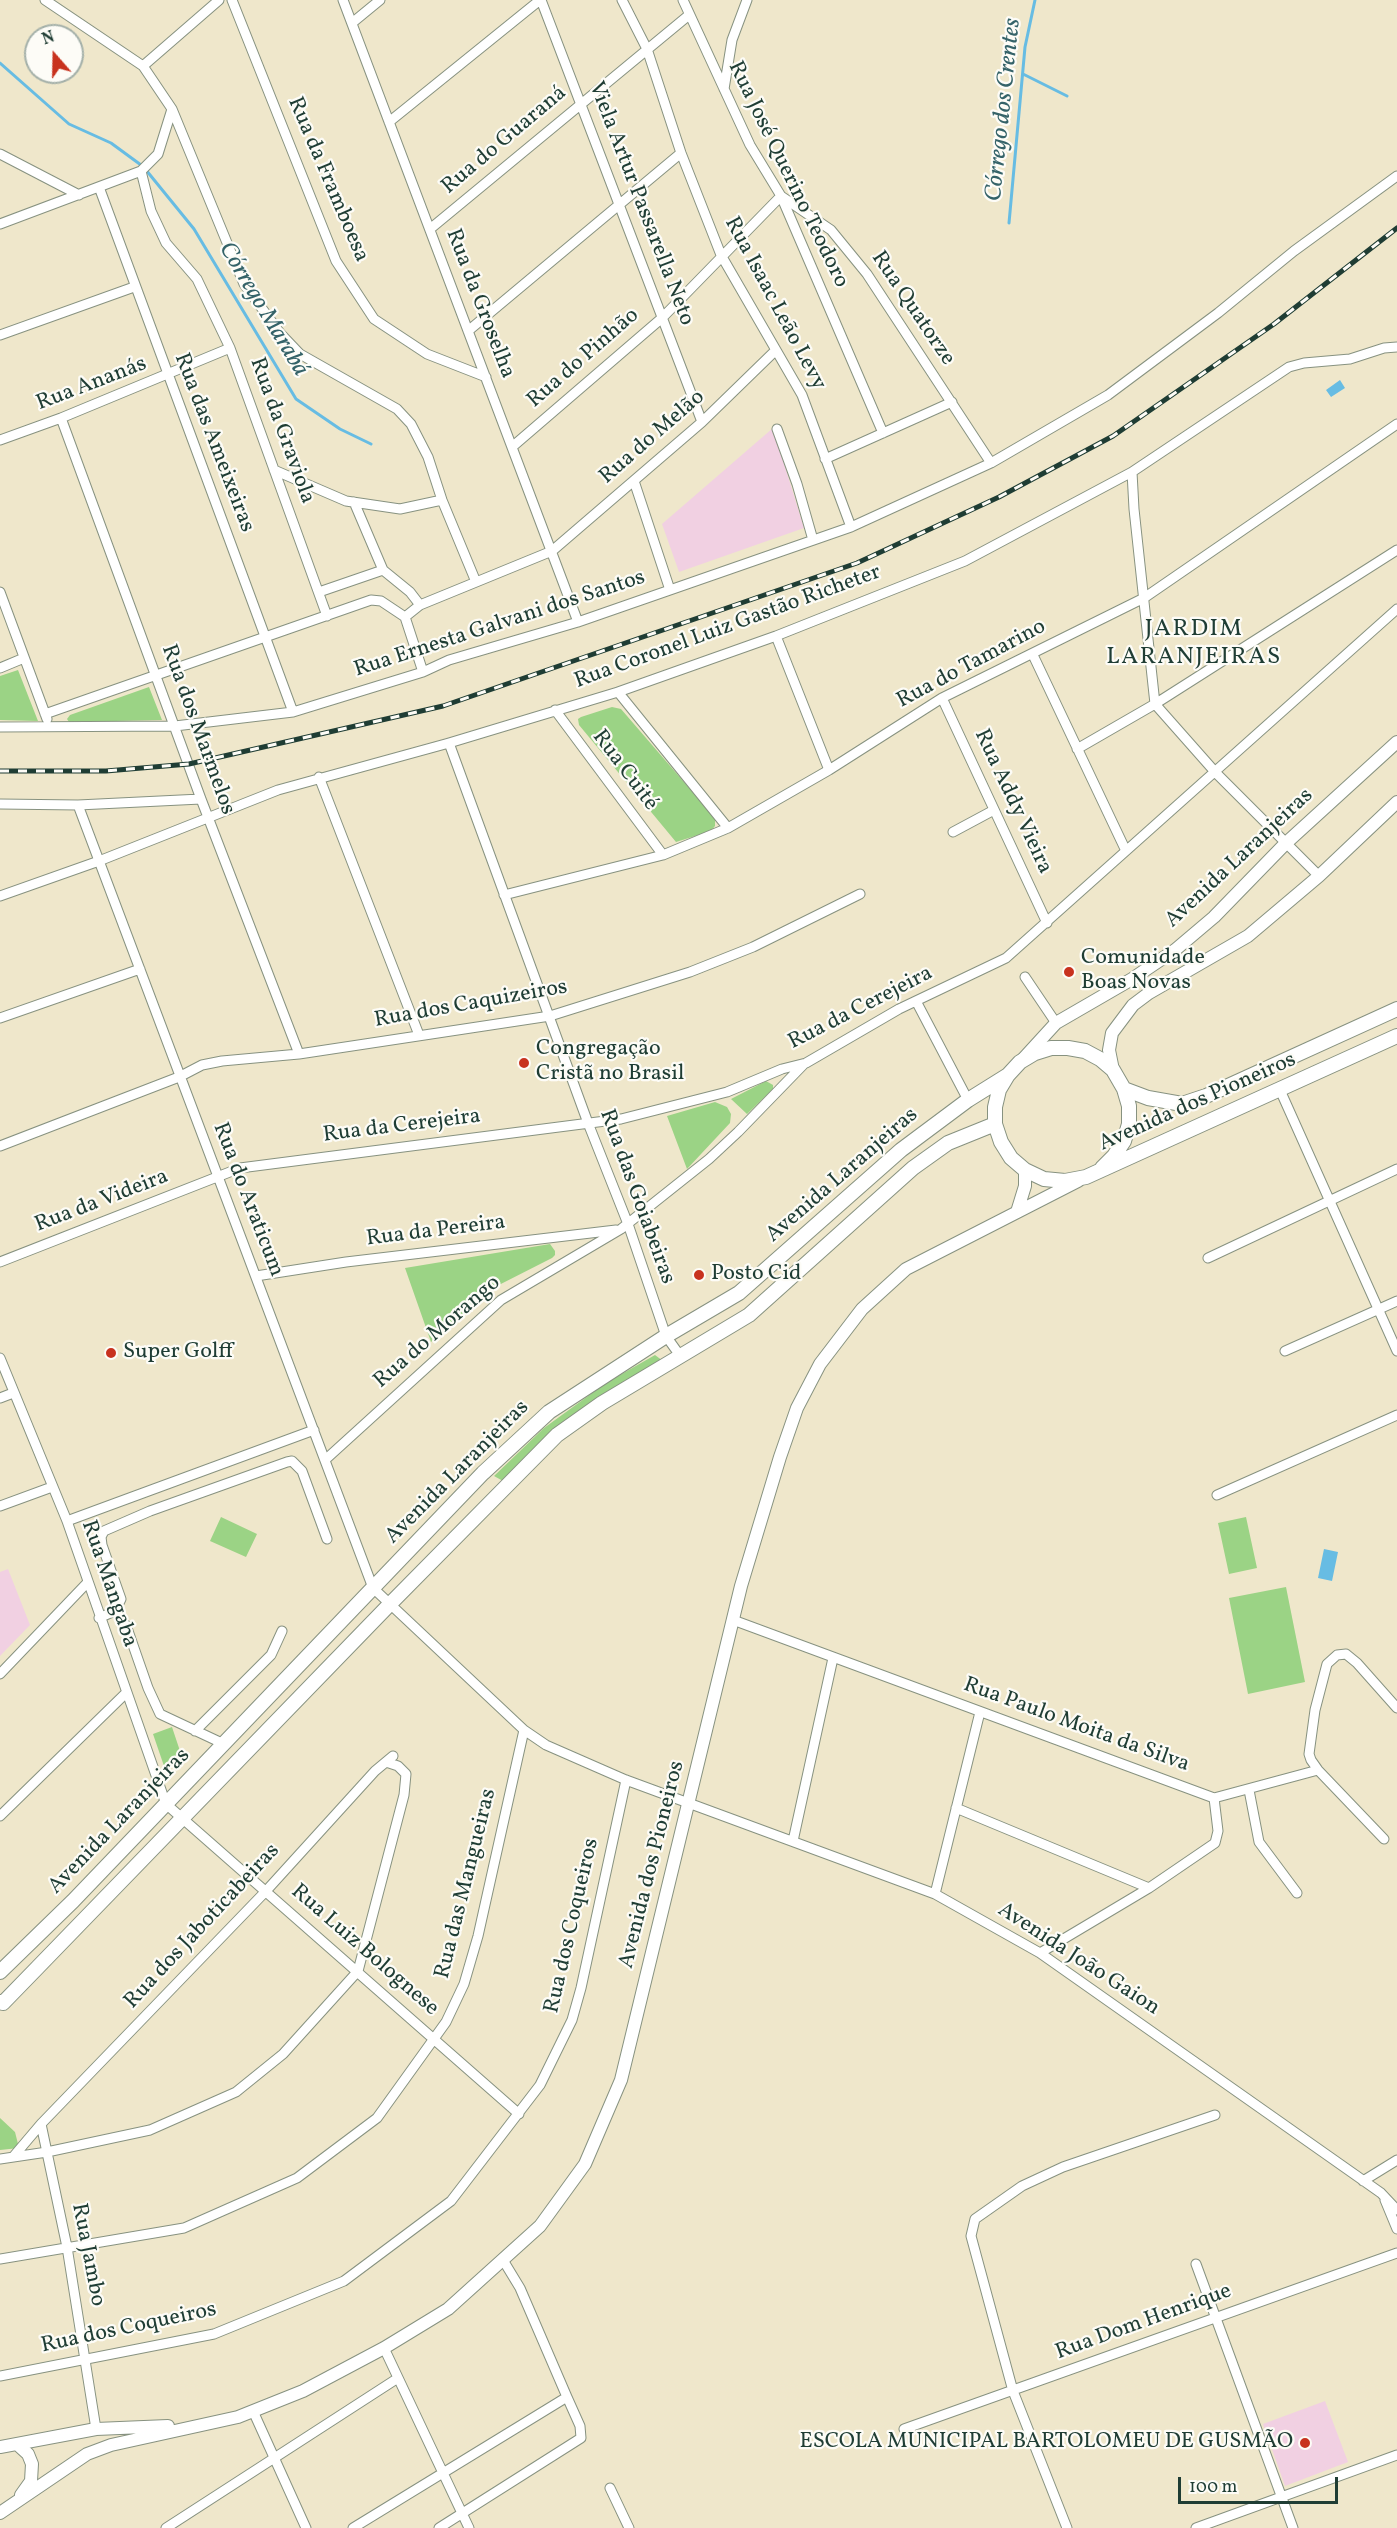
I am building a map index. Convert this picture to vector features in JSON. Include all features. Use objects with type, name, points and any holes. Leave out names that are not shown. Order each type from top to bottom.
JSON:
[{"type":"main road","name":"Avenida Laranjeiras","points":[[1020,1062],[1056,1023],[1132,979],[1175,950],[1214,918],[1285,844],[1397,742]]},
{"type":"main road","points":[[1102,1168],[1114,1156],[1126,1132],[1129,1106],[1124,1089],[1113,1070],[1109,1050],[1112,1033],[1133,1005],[1149,993],[1248,936],[1319,876],[1397,802]]},
{"type":"main road","name":"Avenida dos Pioneiros","points":[[1124,1089],[1148,1098],[1182,1104],[1206,1096],[1397,1009]]},
{"type":"main road","name":"Avenida dos Pioneiros","points":[[202,2424],[238,2417],[303,2391],[384,2348],[448,2309],[540,2226],[585,2164],[621,2080],[733,1620],[780,1457],[797,1408],[820,1364],[862,1309],[906,1269],[1102,1168],[1397,1036]]},
{"type":"main road","points":[[1086,1177],[1065,1181],[1044,1179],[1024,1170],[1011,1158],[1001,1142],[995,1124],[997,1098],[1008,1076],[1020,1062],[1043,1051],[1068,1048],[1092,1055],[1113,1070]]},
{"type":"main road","name":"Avenida Laranjeiras","points":[[0,1972],[166,1804],[483,1473],[549,1412],[666,1336],[739,1293],[863,1182],[968,1100],[1008,1076]]},
{"type":"main road","name":"Avenida Laranjeiras","points":[[1,2004],[557,1435],[602,1403],[681,1358],[749,1315],[913,1168],[948,1143],[995,1124]]},
{"type":"main road","points":[[1017,1212],[1025,1186],[1024,1170]]},
{"type":"main road","points":[[0,2447],[96,2429],[202,2424]]},
{"type":"main road","points":[[0,2512],[87,2454],[111,2445],[202,2424]]},
{"type":"main road","points":[[87,2454],[96,2429]]},
{"type":"main road","points":[[17,2444],[28,2454],[33,2464],[31,2481],[17,2501]]},
{"type":"street","points":[[45,0],[143,66],[172,109],[244,284],[280,333],[300,354],[397,409],[411,423],[428,457],[442,500],[476,582]]},
{"type":"street","points":[[143,66],[219,0]]},
{"type":"street","name":"Rua da Framboesa","points":[[232,0],[336,261],[374,319],[427,354],[486,377]]},
{"type":"street","name":"Rua da Groselha","points":[[343,0],[578,622]]},
{"type":"street","points":[[352,23],[380,0]]},
{"type":"street","points":[[389,122],[540,0]]},
{"type":"street","name":"Viela Artur Passarella Neto","points":[[540,0],[702,422]]},
{"type":"street","name":"Rua Isaac Leão Levy","points":[[622,0],[647,49],[681,153],[720,255],[802,395],[851,527]]},
{"type":"street","name":"Rua José Querino Teodoro","points":[[683,0],[750,145],[781,196],[883,433]]},
{"type":"street","points":[[724,89],[732,40],[747,0]]},
{"type":"street","name":"Rua do Guaraná","points":[[430,229],[689,15]]},
{"type":"street","points":[[0,224],[141,171],[158,154],[172,109]]},
{"type":"street","points":[[468,331],[681,153]]},
{"type":"street","points":[[0,154],[79,195]]},
{"type":"street","name":"Rua da Graviola","points":[[141,171],[151,211],[166,243],[197,279],[230,348],[327,616]]},
{"type":"street","name":"Rua Ernesta Galvani dos Santos","points":[[0,727],[176,726],[293,712],[423,672],[449,660],[578,622],[851,527],[991,463],[1108,395],[1218,314],[1294,251],[1397,176]]},
{"type":"street","name":"Rua das Ameixeiras","points":[[99,187],[134,287],[293,712]]},
{"type":"street","name":"Rua do Pinhão","points":[[512,447],[662,318],[720,255],[781,196]]},
{"type":"street","name":"Rua Quatorze","points":[[781,196],[831,230],[867,274],[991,463]]},
{"type":"street","points":[[0,335],[134,287]]},
{"type":"street","name":"Rua Coronel Luiz Gastão Richeter","points":[[0,896],[99,861],[208,816],[319,777],[449,743],[618,692],[776,636],[965,561],[1132,472],[1289,367],[1304,363],[1350,359],[1384,348],[1397,347]]},
{"type":"street","name":"Rua Ananás","points":[[0,441],[167,376],[230,348]]},
{"type":"street","name":"Rua do Melão","points":[[405,617],[420,605],[552,551],[702,422],[776,350]]},
{"type":"street","points":[[825,459],[952,402]]},
{"type":"street","name":"Rua dos Marmelos","points":[[62,418],[201,799],[299,1054]]},
{"type":"street","name":"Rua do Tamarino","points":[[504,895],[663,855],[728,828],[829,770],[942,698],[1033,655],[1144,598],[1397,424]]},
{"type":"street","points":[[777,429],[797,484],[813,540]]},
{"type":"street","points":[[274,470],[346,501],[400,508],[442,500]]},
{"type":"street","points":[[1132,472],[1155,704],[1216,773],[1319,876]]},
{"type":"street","points":[[634,481],[670,590]]},
{"type":"street","points":[[354,502],[382,570],[410,592],[420,605]]},
{"type":"street","points":[[1077,749],[1155,704],[1397,550]]},
{"type":"street","points":[[320,592],[382,570]]},
{"type":"street","points":[[0,592],[50,728]]},
{"type":"street","points":[[45,714],[372,600],[381,601],[405,617],[423,672]]},
{"type":"street","name":"Rua da Cerejeira","points":[[218,1178],[240,1168],[299,1159],[621,1119],[727,1092],[782,1069],[806,1063],[916,1001],[1006,958],[1216,773],[1397,609]]},
{"type":"street","points":[[776,636],[829,770]]},
{"type":"street","points":[[1033,655],[1125,851]]},
{"type":"street","points":[[0,668],[24,658]]},
{"type":"street","name":"Rua Cuité","points":[[618,692],[728,828]]},
{"type":"street","name":"Rua Addy Vieira","points":[[942,698],[1047,923]]},
{"type":"street","name":"Rua Cuité","points":[[555,710],[663,855]]},
{"type":"street","name":"Rua das Goiabeiras","points":[[449,743],[666,1336],[681,1358]]},
{"type":"street","points":[[319,777],[419,1035]]},
{"type":"street","points":[[0,804],[78,805],[201,799]]},
{"type":"street","name":"Rua do Araticum","points":[[78,805],[373,1588],[390,1604]]},
{"type":"street","points":[[953,832],[994,810]]},
{"type":"street","name":"Rua dos Caquizeiros","points":[[0,1146],[179,1077],[202,1065],[222,1060],[299,1054],[550,1016],[690,972],[753,947],[860,894]]},
{"type":"street","points":[[0,1018],[140,969]]},
{"type":"street","points":[[1025,977],[1056,1023]]},
{"type":"street","points":[[916,1001],[968,1100]]},
{"type":"street","name":"Rua do Morango","points":[[325,1460],[501,1300],[625,1226],[738,1132],[806,1063]]},
{"type":"street","points":[[1280,1090],[1397,1351]]},
{"type":"street","points":[[1208,1258],[1329,1199],[1397,1169]]},
{"type":"street","name":"Rua da Videira","points":[[0,1262],[218,1178]]},
{"type":"street","name":"Rua da Pereira","points":[[256,1276],[625,1226]]},
{"type":"street","points":[[1285,1351],[1397,1301]]},
{"type":"street","name":"Rua Mangaba","points":[[0,1358],[66,1521],[166,1804],[182,1818]]},
{"type":"street","points":[[0,1398],[13,1393]]},
{"type":"street","points":[[1217,1495],[1397,1415]]},
{"type":"street","points":[[66,1521],[314,1430]]},
{"type":"street","points":[[99,1618],[115,1611],[121,1599],[102,1545],[100,1537],[104,1531],[150,1511],[287,1462],[292,1461],[302,1471],[327,1539]]},
{"type":"street","points":[[0,1506],[52,1487]]},
{"type":"street","points":[[0,1674],[87,1583]]},
{"type":"street","points":[[390,1604],[524,1730],[546,1745],[626,1780],[690,1804]]},
{"type":"street","name":"Rua Paulo Moita da Silva","points":[[733,1620],[1214,1798]]},
{"type":"street","points":[[126,1625],[151,1696],[160,1714],[224,1744]]},
{"type":"street","points":[[195,1731],[271,1655],[282,1631]]},
{"type":"street","points":[[1384,1839],[1317,1770],[1310,1754],[1315,1710],[1327,1664],[1337,1655],[1346,1654],[1393,1695],[1397,1708]]},
{"type":"street","points":[[793,1841],[833,1658]]},
{"type":"street","points":[[2,1811],[126,1693]]},
{"type":"street","points":[[935,1894],[980,1712]]},
{"type":"street","name":"Rua das Mangueiras","points":[[0,2259],[184,2228],[297,2178],[377,2118],[435,2038],[456,2004],[478,1936],[524,1730]]},
{"type":"street","name":"Rua dos Jaboticabeiras","points":[[13,2157],[266,1891],[375,1771],[389,1759],[406,1774],[404,1795],[358,1971]]},
{"type":"street","points":[[1040,1953],[1149,1888],[1215,1843],[1218,1832],[1214,1798],[1317,1770]]},
{"type":"street","name":"Rua dos Coqueiros","points":[[0,2376],[86,2361],[214,2334],[344,2281],[451,2202],[519,2114],[549,2069],[572,2020],[582,1988],[626,1780]]},
{"type":"street","points":[[1249,1790],[1259,1842],[1297,1893]]},
{"type":"street","name":"Avenida João Gaion","points":[[690,1804],[935,1894],[1040,1953],[1381,2193],[1393,2202],[1397,2210]]},
{"type":"street","points":[[956,1808],[1149,1888]]},
{"type":"street","name":"Rua Luiz Bolognese","points":[[182,1818],[519,2114]]},
{"type":"street","points":[[0,2159],[47,2152],[150,2130],[236,2092],[283,2054],[358,1971]]},
{"type":"street","points":[[1067,2528],[1013,2391],[971,2236],[975,2219],[1022,2186],[1063,2167],[1215,2115]]},
{"type":"street","name":"Rua Jambo","points":[[42,2124],[67,2247],[96,2429]]},
{"type":"street","points":[[1363,2181],[1397,2160]]},
{"type":"street","points":[[1381,2193],[1397,2229]]},
{"type":"street","name":"Rua Dom Henrique","points":[[904,2429],[1397,2253]]},
{"type":"street","points":[[439,2528],[581,2438],[580,2426],[520,2288],[503,2260]]},
{"type":"street","points":[[1196,2264],[1293,2528]]},
{"type":"street","points":[[384,2348],[469,2528]]},
{"type":"street","points":[[166,2528],[398,2378]]},
{"type":"street","points":[[353,2528],[567,2397]]},
{"type":"street","points":[[253,2411],[276,2457],[306,2528]]},
{"type":"street","points":[[1196,2528],[1397,2455]]},
{"type":"street","points":[[610,2488],[629,2528]]},
{"type":"shaded area","points":[[773,428],[804,528],[679,572],[662,524]]},
{"type":"shaded area","points":[[8,1569],[30,1625],[0,1656],[0,1572]]},
{"type":"shaded area","name":"ESCOLA MUNICIPAL BARTOLOMEU DE GUSMÃO","points":[[1325,2401],[1348,2462],[1285,2486],[1263,2424]]},
{"type":"green space","points":[[18,670],[38,721],[0,720],[0,676]]},
{"type":"green space","points":[[149,687],[162,720],[69,722],[67,719],[70,715]]},
{"type":"green space","points":[[612,707],[621,709],[715,818],[715,826],[711,831],[676,842],[579,725],[578,719],[581,717]]},
{"type":"green space","points":[[766,1081],[773,1085],[773,1089],[747,1114],[731,1099]]},
{"type":"green space","points":[[715,1102],[727,1107],[731,1114],[730,1123],[687,1169],[667,1116]]},
{"type":"green space","points":[[550,1244],[555,1251],[552,1258],[491,1289],[431,1342],[405,1268]]},
{"type":"green space","points":[[655,1355],[663,1361],[503,1481],[494,1476],[544,1428],[606,1383]]},
{"type":"green space","points":[[221,1517],[257,1534],[246,1557],[210,1541]]},
{"type":"green space","points":[[1246,1517],[1257,1568],[1229,1574],[1218,1523]]},
{"type":"green space","points":[[1286,1587],[1305,1682],[1248,1694],[1229,1598]]},
{"type":"green space","points":[[172,1727],[183,1760],[164,1766],[153,1734]]},
{"type":"green space","points":[[0,2118],[15,2132],[19,2148],[0,2150]]},
{"type":"water","points":[[1340,380],[1345,388],[1331,397],[1326,390]]},
{"type":"water","points":[[1324,1549],[1338,1552],[1332,1581],[1318,1578]]},
{"type":"waterway","name":"Córrego dos Crentes","points":[[1009,223],[1025,47],[1035,0]]},
{"type":"waterway","name":"Córrego Marabá","points":[[0,63],[69,124],[111,143],[141,165]]},
{"type":"waterway","points":[[1023,74],[1067,96]]},
{"type":"waterway","name":"Córrego Marabá","points":[[146,170],[194,229],[296,399],[340,429],[371,444]]},
{"type":"railway","points":[[0,771],[106,771],[189,764],[443,706],[857,563],[999,497],[1113,436],[1274,324],[1397,228]]},
{"type":"place","name":"Comunidade Boas Novas","points":[[1069,972]]},
{"type":"place","name":"Congregação Cristã no Brasil","points":[[524,1063]]},
{"type":"place","name":"Posto Cid","points":[[699,1275]]},
{"type":"place","name":"Super Golff","points":[[111,1353]]},
{"type":"place","name":"ESCOLA MUNICIPAL BARTOLOMEU DE GUSMÃO","points":[[1305,2443]]},
{"type":"district","name":"JARDIM LARANJEIRAS","points":[[1194,645]]}]
